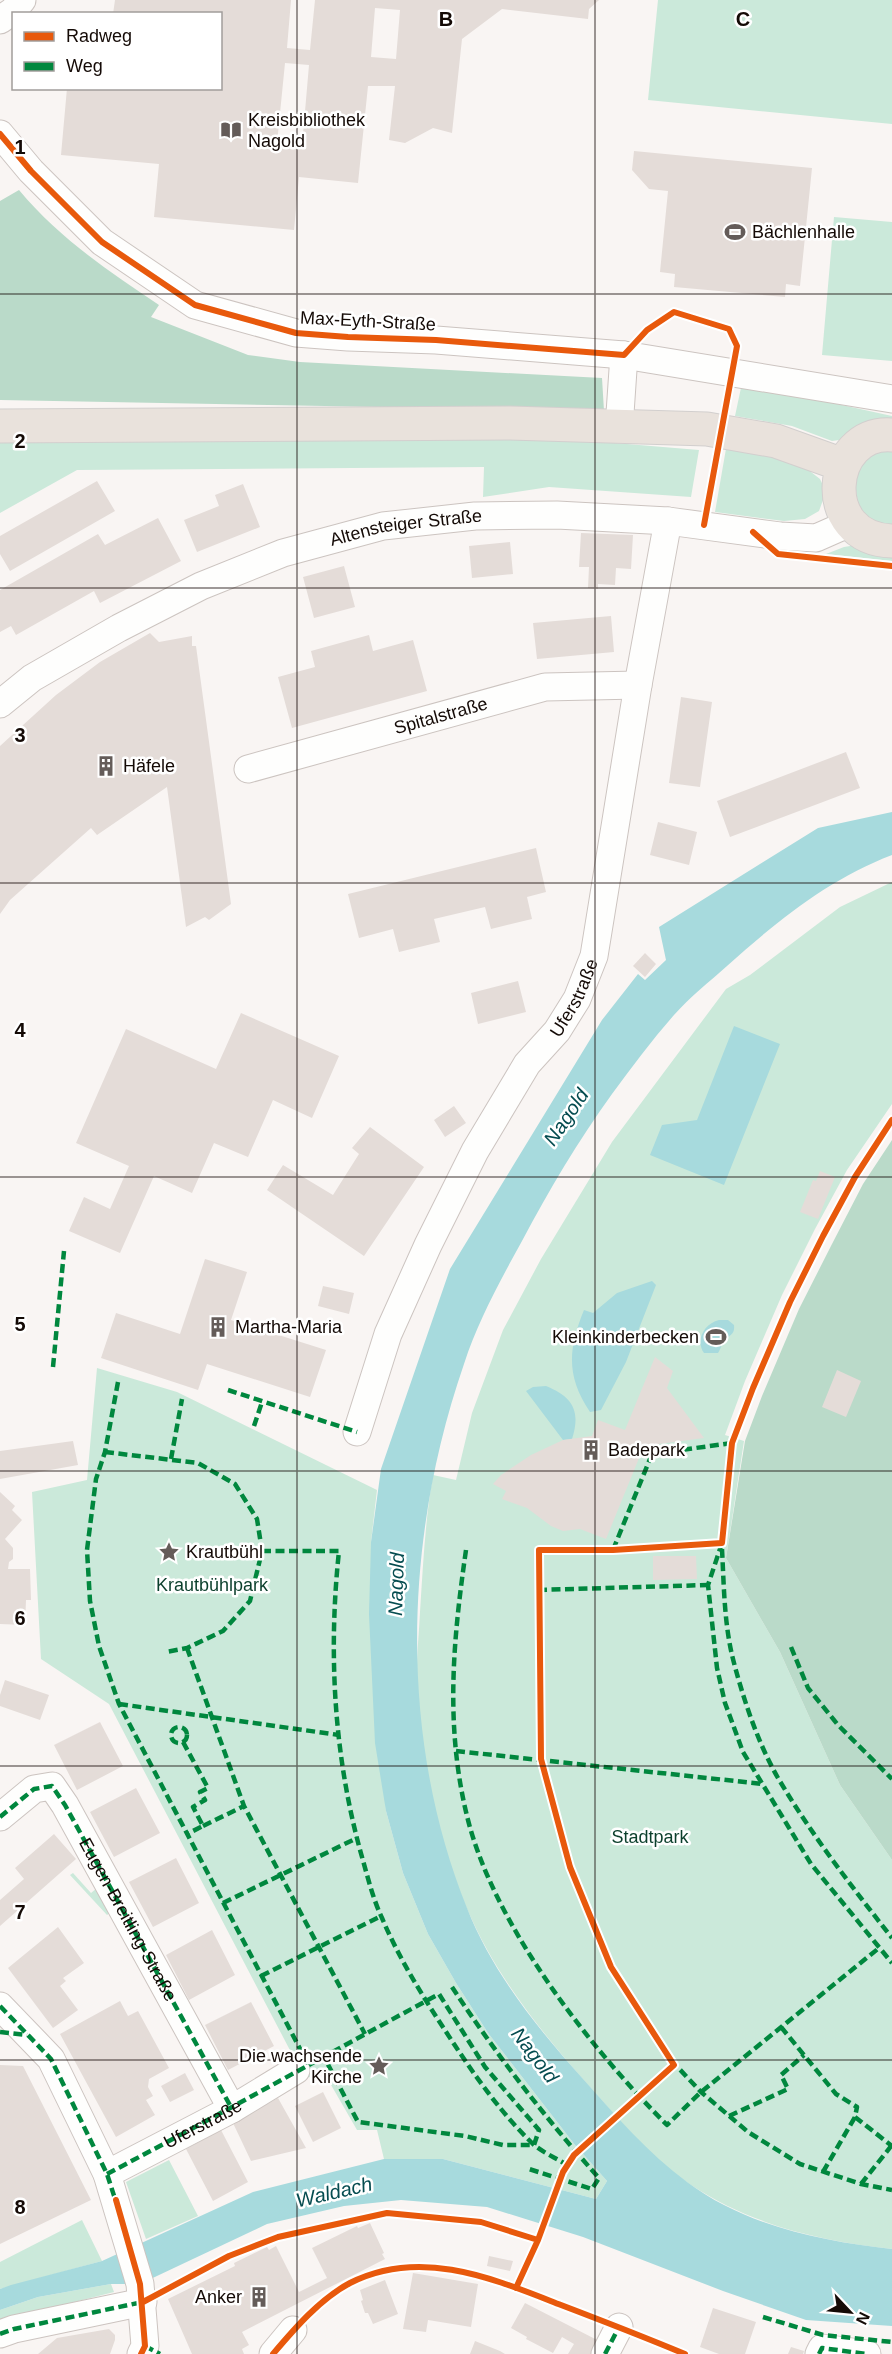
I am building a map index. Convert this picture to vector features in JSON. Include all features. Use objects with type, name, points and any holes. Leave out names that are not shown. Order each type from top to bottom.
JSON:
[{"type":"main road","points":[[0,426],[510,423],[707,429],[776,441],[843,465]]},
{"type":"main road","points":[[892,435],[869,439],[853,450],[843,465],[838,480],[838,495],[842,510],[850,523],[864,534],[881,541],[892,541]]},
{"type":"street","points":[[0,20],[22,0]]},
{"type":"street","name":"Max-Eyth-Straße","points":[[0,134],[31,171],[102,242],[195,305],[296,333],[436,340],[624,355],[892,399]]},
{"type":"street","points":[[619,428],[624,355]]},
{"type":"street","name":"Altensteiger Straße","points":[[0,704],[32,678],[119,628],[201,586],[283,553],[383,526],[475,516],[557,515],[669,521],[780,536],[816,538],[850,523]]},
{"type":"street","name":"Uferstraße","points":[[357,1432],[388,1334],[433,1234],[475,1151],[527,1064],[556,1031],[577,999],[594,956],[638,685],[669,521]]},
{"type":"street","name":"Spitalstraße","points":[[248,769],[545,687],[638,685]]},
{"type":"street","name":"Eugen-Breitling-Straße","points":[[0,1817],[34,1789],[52,1786],[232,2109]]},
{"type":"street","points":[[0,1997],[0,2007],[51,2059],[107,2174],[141,2293],[149,2351]]},
{"type":"street","points":[[0,2032],[27,2035]]},
{"type":"street","name":"Uferstraße","points":[[107,2174],[232,2109],[296,2070]]},
{"type":"street","points":[[0,2334],[141,2293]]},
{"type":"street","points":[[605,2354],[619,2327]]},
{"type":"street","points":[[273,2354],[293,2330]]},
{"type":"street","points":[[819,2354],[822,2348],[867,2354]]},
{"type":"green space","points":[[658,0],[892,0],[892,124],[648,100]]},
{"type":"green space","points":[[19,190],[67,238],[159,305],[151,317],[248,355],[300,362],[602,378],[604,411],[0,400],[0,201]]},
{"type":"green space","points":[[834,217],[892,222],[892,361],[822,355]]},
{"type":"green space","points":[[742,383],[892,416],[892,428],[832,441],[792,426],[735,416]]},
{"type":"green space","points":[[567,439],[699,450],[691,497],[549,487],[483,497],[484,467],[77,470],[0,513],[0,440]]},
{"type":"green space","points":[[727,443],[802,465],[820,479],[826,492],[819,511],[805,519],[784,521],[715,512]]},
{"type":"green space","points":[[892,446],[892,530],[860,517],[853,470],[862,457]]},
{"type":"green space","points":[[863,544],[892,547],[892,561],[826,554],[844,547]]},
{"type":"green space","name":"Stadtpark","points":[[892,882],[892,1104],[847,1170],[815,1229],[782,1295],[745,1381],[725,1435],[744,1441],[726,1558],[780,1652],[840,1785],[892,1860],[892,2249],[865,2246],[787,2229],[762,2221],[714,2199],[676,2175],[649,2151],[571,2066],[506,1981],[479,1935],[458,1886],[440,1829],[427,1768],[419,1710],[417,1674],[425,1544],[433,1475],[456,1480],[472,1413],[503,1330],[541,1259],[612,1142],[726,989],[750,975],[840,907]]},
{"type":"green space","points":[[892,1140],[892,1860],[840,1785],[780,1652],[726,1558],[745,1441],[762,1396],[799,1309],[832,1244],[863,1184]]},
{"type":"green space","name":"Krautbühlpark","points":[[97,1368],[177,1392],[377,1490],[371,1542],[386,1811],[403,1873],[428,1934],[488,2033],[575,2145],[607,2181],[596,2199],[443,2159],[384,2159],[377,2130],[357,2130],[323,2071],[305,2079],[109,1704],[41,1659],[32,1492],[87,1480]]},
{"type":"green space","points":[[73,1873],[91,1893],[103,1883],[117,1907],[107,1915],[70,1875]]},
{"type":"green space","points":[[169,2160],[198,2216],[146,2239],[126,2182]]},
{"type":"green space","points":[[82,2220],[102,2261],[0,2289],[0,2262]]},
{"type":"green space","points":[[111,2284],[114,2292],[0,2321],[0,2310],[38,2297]]},
{"type":"water","points":[[892,812],[892,855],[847,876],[785,917],[686,1002],[612,1094],[553,1184],[483,1317],[464,1364],[444,1430],[429,1498],[420,1567],[417,1637],[420,1706],[429,1775],[445,1843],[477,1932],[518,1999],[550,2041],[620,2120],[659,2159],[687,2182],[734,2210],[785,2229],[811,2236],[892,2249],[892,2326],[806,2320],[583,2237],[487,2207],[401,2200],[344,2206],[267,2224],[140,2284],[111,2284],[38,2297],[0,2310],[0,2289],[102,2261],[253,2192],[384,2159],[443,2159],[596,2199],[607,2181],[575,2145],[488,2033],[428,1934],[403,1873],[386,1811],[375,1743],[369,1614],[371,1542],[381,1469],[450,1269],[602,1020],[638,974],[645,980],[666,960],[659,927],[818,828]]},
{"type":"water","points":[[734,1026],[780,1044],[724,1185],[650,1155],[662,1125],[697,1120]]},
{"type":"water","points":[[652,1281],[656,1285],[626,1362],[601,1410],[590,1412],[577,1386],[572,1362],[575,1337],[584,1310],[593,1313],[617,1293]]},
{"type":"water","name":"Kleinkinderbecken","points":[[719,1320],[728,1320],[734,1325],[733,1333],[718,1353],[704,1353],[700,1343],[702,1333],[709,1325]]},
{"type":"water","points":[[546,1386],[563,1395],[572,1406],[576,1420],[572,1439],[563,1440],[526,1391],[533,1387]]},
{"type":"building","points":[[115,0],[291,0],[287,48],[310,50],[315,0],[599,0],[589,9],[588,19],[502,9],[462,39],[452,133],[433,128],[405,143],[389,140],[395,86],[368,86],[358,183],[299,177],[294,230],[154,217],[159,164],[61,155],[67,90],[222,90],[222,12],[113,12]],"holes":[[[375,8],[400,10],[396,59],[371,57]],[[285,63],[309,65],[302,146],[277,143]]]},
{"type":"building","name":"Bächlenhalle","points":[[634,151],[812,168],[800,286],[786,284],[785,297],[674,287],[675,274],[660,272],[668,191],[649,189],[632,170]]},
{"type":"building","points":[[97,481],[115,511],[10,571],[0,554],[0,536]]},
{"type":"building","points":[[243,484],[260,527],[197,552],[184,520],[219,506],[215,495]]},
{"type":"building","points":[[158,518],[181,561],[100,603],[94,591],[16,635],[11,626],[0,632],[0,590],[98,534],[105,545]]},
{"type":"building","points":[[581,533],[633,535],[631,569],[616,568],[615,585],[598,584],[598,589],[588,588],[589,567],[579,567]]},
{"type":"building","points":[[510,542],[513,574],[472,578],[469,546]]},
{"type":"building","points":[[344,566],[355,607],[314,618],[303,577]]},
{"type":"building","points":[[611,616],[614,652],[537,659],[533,623]]},
{"type":"building","name":"Häfele","points":[[150,633],[159,642],[192,636],[192,646],[196,646],[231,904],[209,920],[205,917],[186,927],[167,787],[97,835],[91,828],[10,900],[0,914],[0,746],[56,695],[100,662]]},
{"type":"building","points":[[369,635],[373,651],[413,640],[427,691],[292,728],[278,677],[315,667],[311,651]]},
{"type":"building","points":[[681,697],[712,702],[700,787],[669,783]]},
{"type":"building","points":[[846,752],[860,788],[730,837],[717,801]]},
{"type":"building","points":[[658,822],[697,832],[689,865],[650,855]]},
{"type":"building","points":[[536,848],[546,892],[527,897],[532,919],[491,929],[485,907],[434,919],[440,942],[399,952],[393,929],[359,938],[348,894]]},
{"type":"building","points":[[645,953],[656,964],[645,977],[633,966]]},
{"type":"building","points":[[518,981],[526,1012],[478,1024],[471,993]]},
{"type":"building","points":[[241,1013],[339,1056],[312,1118],[273,1100],[248,1157],[214,1143],[192,1193],[154,1176],[120,1253],[69,1231],[84,1197],[110,1209],[129,1166],[76,1143],[126,1029],[216,1069]]},
{"type":"building","points":[[454,1106],[466,1123],[445,1137],[434,1120]]},
{"type":"building","points":[[370,1127],[424,1167],[364,1256],[267,1190],[283,1165],[333,1195],[359,1154],[352,1148]]},
{"type":"building","points":[[820,1171],[835,1177],[818,1219],[800,1212],[813,1180],[816,1181]]},
{"type":"building","name":"Martha-Maria","points":[[205,1259],[247,1272],[231,1320],[326,1350],[310,1397],[207,1364],[198,1390],[101,1358],[116,1313],[180,1334]]},
{"type":"building","points":[[323,1286],[354,1293],[349,1314],[318,1306]]},
{"type":"building","name":"Badepark","points":[[655,1357],[673,1371],[667,1388],[704,1438],[644,1446],[606,1539],[580,1529],[563,1531],[551,1526],[527,1508],[502,1499],[506,1491],[493,1484],[501,1475],[531,1455],[563,1440],[592,1436],[598,1420],[625,1430]]},
{"type":"building","points":[[837,1370],[861,1381],[846,1417],[822,1407]]},
{"type":"building","points":[[73,1441],[78,1465],[0,1479],[0,1451]]},
{"type":"building","points":[[0,1492],[15,1506],[12,1510],[22,1520],[5,1539],[13,1548],[13,1559],[9,1562],[8,1569],[30,1569],[31,1600],[26,1600],[25,1625],[0,1624]]},
{"type":"building","points":[[653,1556],[696,1556],[697,1579],[653,1580]]},
{"type":"building","points":[[5,1680],[49,1695],[40,1720],[0,1706],[0,1695]]},
{"type":"building","points":[[100,1722],[123,1766],[77,1790],[54,1745]]},
{"type":"building","points":[[136,1788],[160,1833],[114,1857],[90,1812]]},
{"type":"building","points":[[54,1834],[76,1859],[0,1926],[0,1900],[24,1879],[15,1868]]},
{"type":"building","points":[[176,1858],[199,1903],[153,1927],[129,1882]]},
{"type":"building","points":[[58,1927],[84,1963],[63,1978],[66,1981],[60,1986],[78,2010],[53,2028],[8,1968]]},
{"type":"building","points":[[212,1930],[235,1975],[189,2000],[166,1955]]},
{"type":"building","points":[[120,2001],[128,2016],[138,2011],[169,2068],[149,2079],[148,2087],[153,2096],[146,2100],[155,2115],[116,2137],[60,2034]]},
{"type":"building","points":[[251,2002],[274,2046],[228,2070],[205,2025]]},
{"type":"building","points":[[0,2065],[23,2066],[91,2200],[0,2244]]},
{"type":"building","points":[[185,2073],[194,2090],[170,2102],[161,2086]]},
{"type":"building","points":[[323,2092],[341,2128],[313,2142],[295,2106]]},
{"type":"building","points":[[278,2098],[306,2148],[251,2161],[233,2123]]},
{"type":"building","points":[[221,2130],[248,2182],[213,2201],[186,2149]]},
{"type":"building","points":[[370,2223],[385,2259],[242,2332],[249,2345],[242,2349],[244,2354],[192,2354],[168,2299],[235,2266],[234,2263],[267,2247],[269,2250],[276,2246],[299,2292],[327,2278],[312,2248],[357,2226],[358,2228]]},
{"type":"building","points":[[489,2256],[513,2261],[510,2271],[487,2266]]},
{"type":"building","points":[[413,2273],[478,2284],[471,2327],[428,2320],[426,2332],[403,2329]]},
{"type":"building","points":[[385,2280],[398,2314],[373,2324],[368,2313],[365,2313],[360,2290]]},
{"type":"building","points":[[525,2303],[601,2342],[596,2354],[568,2354],[574,2344],[562,2337],[553,2353],[526,2339],[527,2337],[511,2328]]},
{"type":"building","points":[[713,2308],[756,2322],[745,2354],[719,2354],[700,2347]]},
{"type":"building","points":[[109,2329],[115,2335],[110,2354],[38,2354],[57,2338]]},
{"type":"building","points":[[475,2341],[500,2351],[505,2354],[470,2354]]},
{"type":"building","points":[[791,2347],[804,2351],[803,2354],[788,2354]]},
{"type":"marked path","points":[[53,1367],[64,1251]]},
{"type":"marked path","points":[[118,1382],[105,1452],[96,1479],[87,1550],[90,1601],[99,1646],[119,1704],[308,2064]]},
{"type":"marked path","points":[[228,1390],[357,1432]]},
{"type":"marked path","points":[[171,1459],[182,1399]]},
{"type":"marked path","points":[[254,1426],[262,1402]]},
{"type":"marked path","points":[[613,1550],[652,1454],[732,1443]]},
{"type":"marked path","points":[[105,1452],[198,1463],[235,1484],[257,1519],[262,1551],[250,1601],[223,1631],[187,1648],[166,1652]]},
{"type":"marked path","points":[[722,1543],[708,1585],[717,1668],[725,1703],[743,1752],[811,1864],[892,1963]]},
{"type":"marked path","points":[[722,1549],[728,1635],[747,1707],[764,1751],[778,1778],[818,1840],[892,1938]]},
{"type":"marked path","points":[[466,1550],[455,1650],[454,1716],[460,1782],[467,1816],[480,1857],[498,1899],[547,1982],[606,2059],[667,2125],[701,2092],[879,1948]]},
{"type":"marked path","points":[[262,1551],[339,1551],[334,1628],[336,1706],[345,1782],[366,1873],[376,1903],[389,1935],[415,1982],[481,2083],[511,2121],[533,2144],[567,2165]]},
{"type":"marked path","points":[[538,1590],[708,1585]]},
{"type":"marked path","points":[[791,1647],[808,1688],[838,1725],[892,1779]]},
{"type":"marked path","points":[[187,1648],[244,1806],[365,2034]]},
{"type":"marked path","points":[[119,1704],[339,1735]]},
{"type":"marked path","points":[[176,1727],[182,1727],[187,1735],[185,1741],[176,1743],[171,1738],[171,1732],[176,1727]]},
{"type":"marked path","points":[[183,1742],[208,1788],[200,1792],[205,1800],[193,1807],[203,1826],[187,1834]]},
{"type":"marked path","points":[[456,1751],[763,1784]]},
{"type":"marked path","points":[[0,1817],[34,1789],[52,1786],[65,1805],[232,2109]]},
{"type":"marked path","points":[[203,1826],[244,1806]]},
{"type":"marked path","points":[[223,1903],[357,1838]]},
{"type":"marked path","points":[[261,1976],[381,1916]]},
{"type":"marked path","points":[[452,1987],[522,2085],[599,2178],[592,2189],[529,2169]]},
{"type":"marked path","points":[[107,2174],[439,1994],[485,2067],[539,2130],[534,2145],[503,2145],[465,2136],[358,2122],[324,2057]]},
{"type":"marked path","points":[[0,2006],[51,2059],[107,2174],[117,2205]]},
{"type":"marked path","points":[[781,2027],[836,2094],[857,2107],[855,2117],[892,2146]]},
{"type":"marked path","points":[[0,2032],[27,2035]]},
{"type":"marked path","points":[[729,2116],[788,2089],[781,2075],[804,2055]]},
{"type":"marked path","points":[[671,2060],[701,2092],[748,2132],[800,2164],[861,2184],[892,2190]]},
{"type":"marked path","points":[[823,2172],[855,2117]]},
{"type":"marked path","points":[[861,2184],[892,2145]]},
{"type":"marked path","points":[[0,2334],[14,2329],[143,2302]]},
{"type":"marked path","points":[[763,2317],[823,2335],[892,2342]]},
{"type":"marked path","points":[[605,2354],[619,2327]]},
{"type":"marked path","points":[[145,2346],[160,2354]]},
{"type":"marked path","points":[[819,2354],[822,2348],[867,2354]]},
{"type":"cycle path","points":[[0,134],[31,171],[102,242],[195,305],[296,333],[436,340],[624,355],[647,330],[674,312],[729,329],[737,346],[704,525]]},
{"type":"cycle path","points":[[753,532],[778,554],[892,566]]},
{"type":"cycle path","points":[[516,2288],[538,2240],[563,2172],[574,2155],[674,2065],[611,1967],[570,1867],[541,1759],[539,1550],[613,1550],[722,1543],[732,1443],[753,1388],[790,1302],[823,1236],[855,1177],[892,1120]]},
{"type":"cycle path","points":[[116,2200],[140,2284],[145,2346],[141,2354]]},
{"type":"cycle path","points":[[143,2302],[229,2256],[278,2237],[387,2213],[481,2222],[538,2240]]},
{"type":"cycle path","points":[[273,2354],[318,2306],[350,2283],[377,2273],[404,2268],[430,2267],[484,2277],[685,2354]]},
{"type":"place","name":"Kreisbibliothek Nagold","points":[[231,130]]},
{"type":"place","name":"Bächlenhalle","points":[[735,232]]},
{"type":"place","name":"Häfele","points":[[106,766]]},
{"type":"place","name":"Martha-Maria","points":[[218,1327]]},
{"type":"place","name":"Kleinkinderbecken","points":[[716,1337]]},
{"type":"place","name":"Badepark","points":[[591,1450]]},
{"type":"place","name":"Krautbühl","points":[[169,1552]]},
{"type":"place","name":"Die wachsende Kirche","points":[[379,2066]]},
{"type":"place","name":"Anker","points":[[259,2297]]},
{"type":"water label","name":"Nagold","points":[[566,1117]]},
{"type":"water label","name":"Nagold","points":[[396,1584]]},
{"type":"water label","name":"Nagold","points":[[535,2055]]},
{"type":"water label","name":"Waldach","points":[[334,2192]]}]
